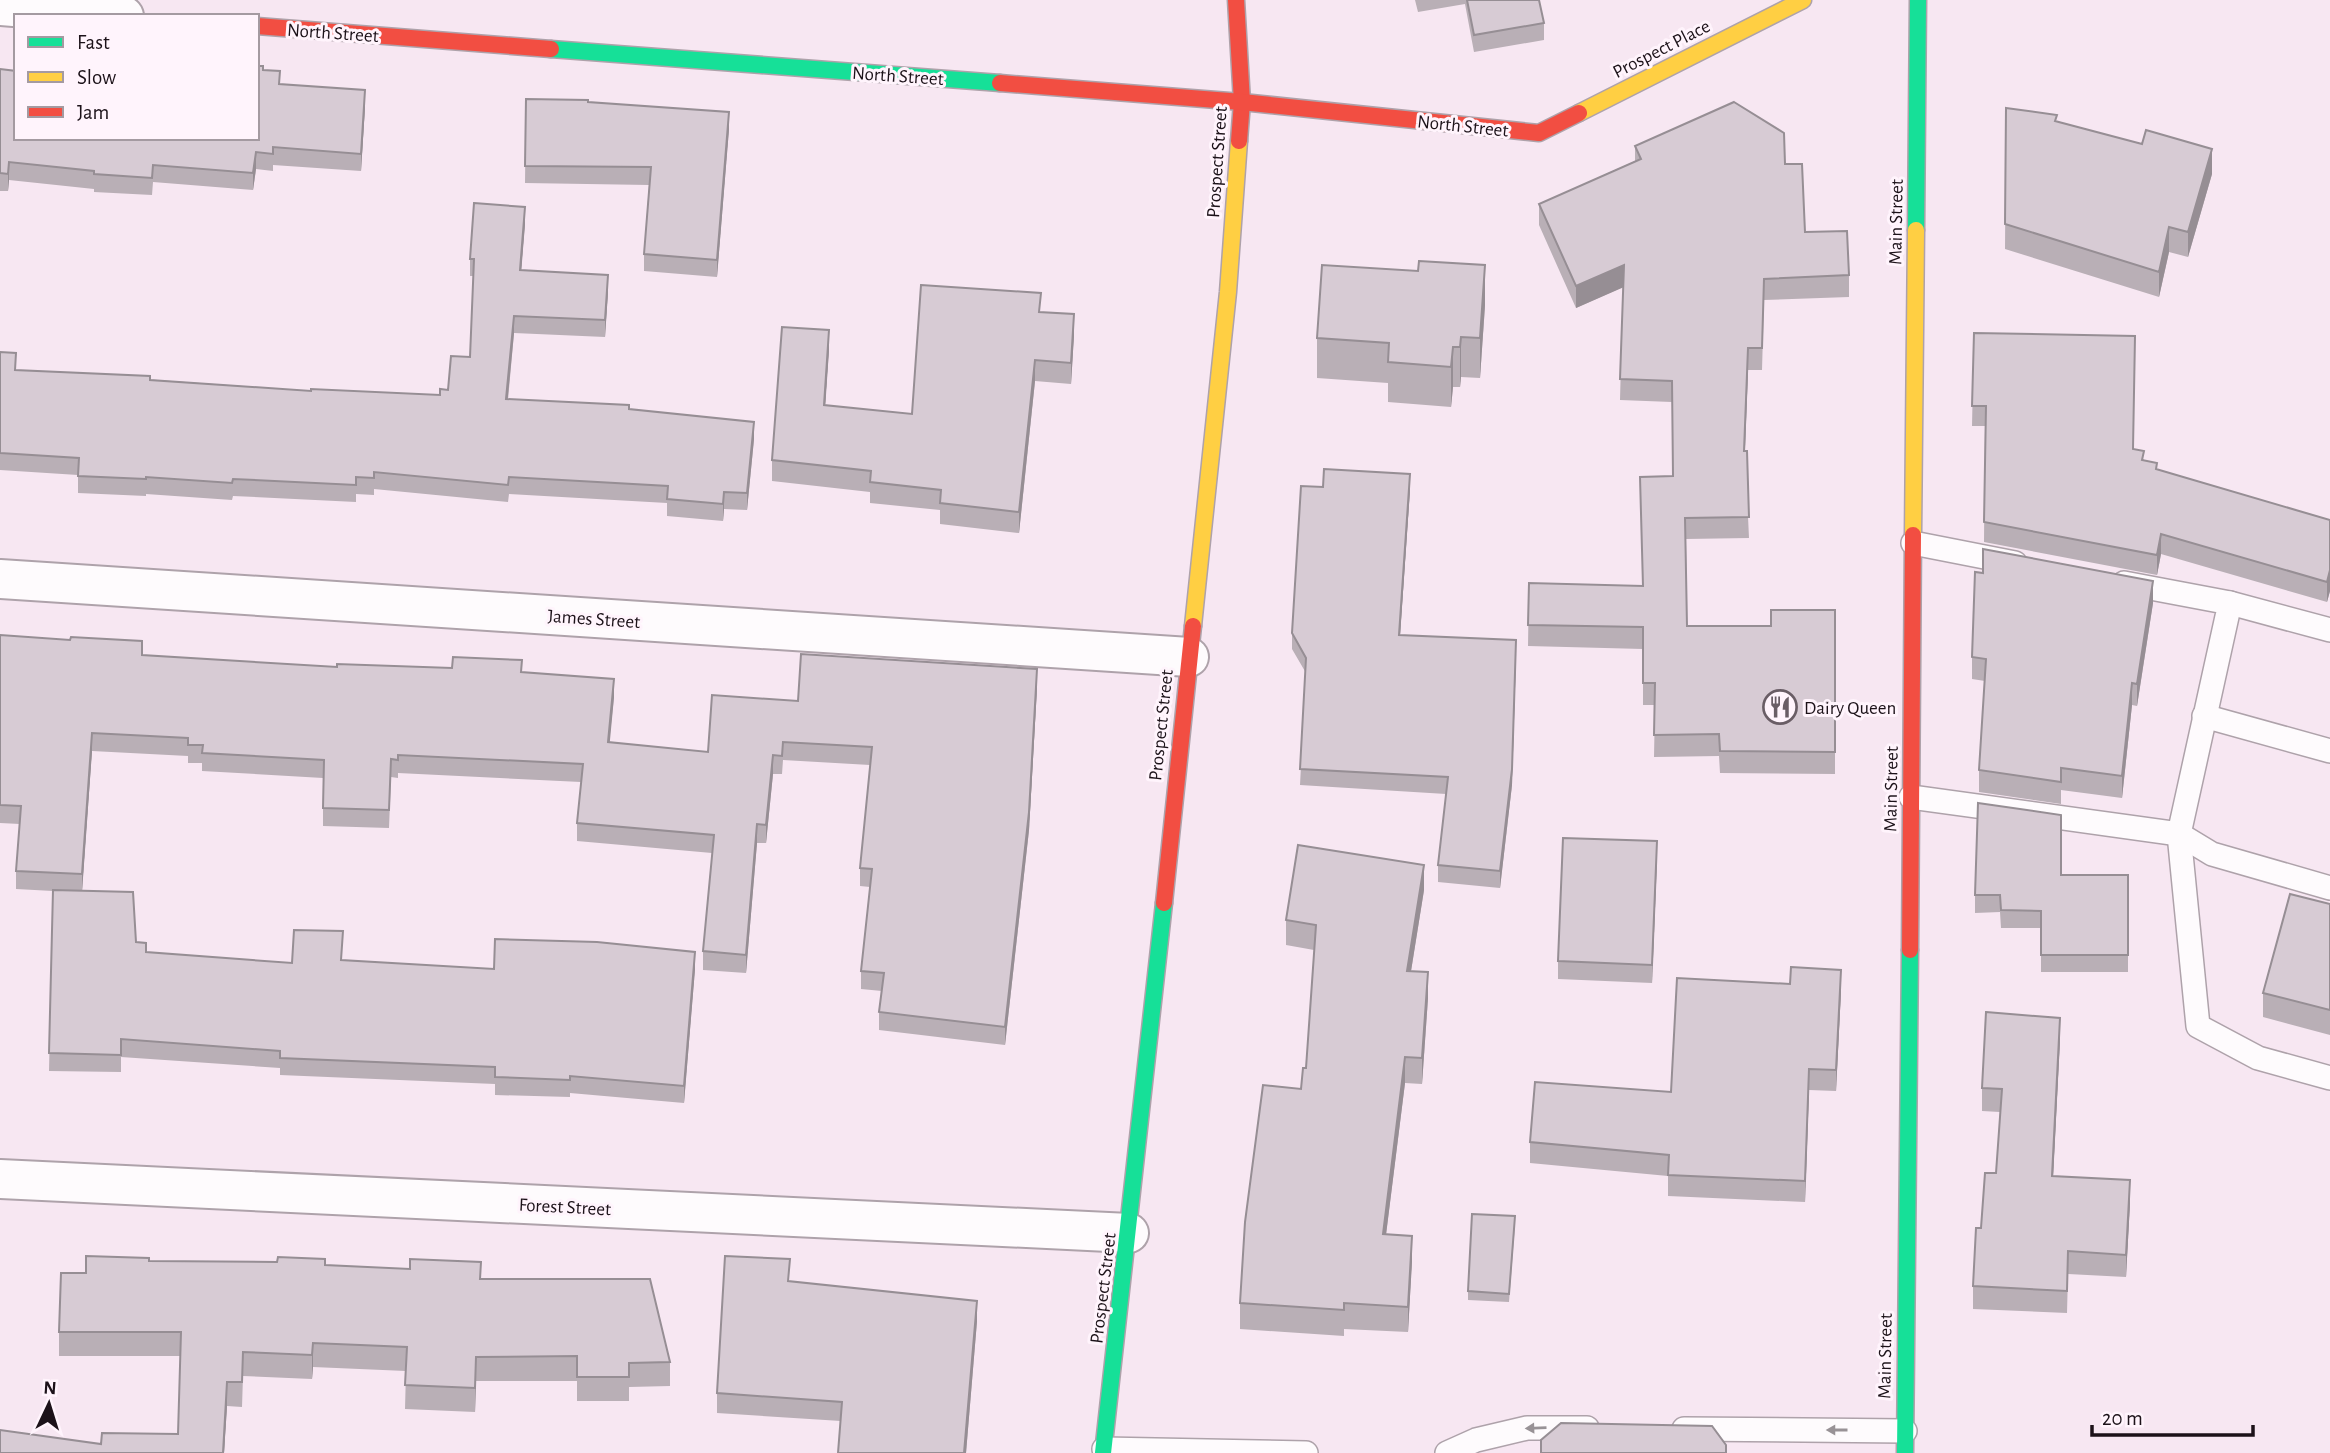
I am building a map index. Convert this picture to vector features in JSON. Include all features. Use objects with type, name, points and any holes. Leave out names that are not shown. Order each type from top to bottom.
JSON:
[{"type":"main road","name":"Prospect Street","points":[[1103,1451],[1129,1233],[1228,292],[1241,102],[1236,0]]},
{"type":"main road","name":"Prospect Place","points":[[1539,133],[1803,0]]},
{"type":"main road","name":"Main Street","points":[[1905,1442],[1918,0]]},
{"type":"main road","name":"North Street","points":[[259,26],[1241,102],[1539,133]]},
{"type":"street","points":[[0,6],[99,14]]},
{"type":"street","name":"James Street","points":[[0,579],[1189,657]]},
{"type":"street","name":"Forest Street","points":[[0,1179],[1129,1233]]},
{"type":"lane","points":[[1913,543],[2032,566]]},
{"type":"lane","points":[[2098,578],[2230,603],[2330,630]]},
{"type":"lane","points":[[2230,603],[2179,834],[2198,1026],[2258,1058],[2330,1077]]},
{"type":"lane","points":[[2204,716],[2330,751]]},
{"type":"lane","points":[[1911,797],[2179,834],[2212,854],[2330,888]]},
{"type":"lane","points":[[1447,1453],[1476,1440],[1527,1428],[1611,1429]]},
{"type":"lane","points":[[1667,1429],[1905,1442]]},
{"type":"lane","points":[[1103,1451],[1306,1453]]},
{"type":"building","points":[[1467,0],[1539,0],[1544,23],[1474,35]]},
{"type":"building","points":[[259,66],[263,66],[263,70],[280,71],[279,84],[365,90],[361,154],[273,147],[273,154],[256,152],[253,173],[153,165],[152,178],[94,174],[94,171],[9,162],[8,174],[0,173],[0,69],[14,71],[14,140],[259,140]]},
{"type":"building","points":[[526,99],[588,100],[729,112],[717,260],[644,254],[651,167],[525,166]]},
{"type":"building","points":[[1734,102],[1784,133],[1785,164],[1802,164],[1805,232],[1847,231],[1849,275],[1764,279],[1762,348],[1748,348],[1744,451],[1747,451],[1749,517],[1685,518],[1687,626],[1771,626],[1771,610],[1835,610],[1835,752],[1720,751],[1719,734],[1654,735],[1655,683],[1643,683],[1643,627],[1528,625],[1529,583],[1643,586],[1640,477],[1673,476],[1672,381],[1620,379],[1624,265],[1576,286],[1539,204],[1641,159],[1635,146]]},
{"type":"building","points":[[2006,108],[2057,115],[2055,121],[2142,144],[2146,130],[2212,149],[2188,232],[2169,227],[2159,272],[2005,224]]},
{"type":"building","points":[[474,203],[525,207],[520,270],[608,275],[605,320],[514,316],[506,399],[629,405],[629,409],[754,422],[747,493],[724,492],[723,504],[667,499],[668,486],[509,477],[508,485],[374,472],[374,478],[356,477],[356,485],[78,476],[79,458],[0,453],[0,352],[16,353],[15,370],[150,376],[150,380],[311,391],[440,395],[440,389],[448,390],[451,356],[470,357],[474,259],[470,259]]},
{"type":"building","points":[[1419,261],[1485,265],[1480,338],[1461,337],[1460,347],[1453,347],[1451,367],[1388,362],[1389,343],[1317,338],[1322,265],[1418,271]]},
{"type":"building","points":[[921,285],[1041,293],[1039,312],[1074,314],[1071,363],[1035,360],[1019,512],[940,503],[941,490],[870,482],[871,471],[772,460],[782,327],[829,330],[824,405],[912,414]]},
{"type":"building","points":[[1974,333],[2135,336],[2133,449],[2144,451],[2142,460],[2157,463],[2156,469],[2330,520],[2330,570],[2327,582],[2161,534],[2157,555],[1984,522],[1986,406],[1972,406]]},
{"type":"building","points":[[1324,469],[1410,474],[1399,635],[1516,640],[1512,769],[1500,871],[1438,865],[1448,777],[1300,769],[1306,658],[1292,633],[1301,486],[1323,487]]},
{"type":"building","points":[[1983,549],[2153,581],[2137,684],[2132,683],[2122,776],[2061,768],[2061,782],[1979,770],[1986,659],[1972,657],[1975,572],[1983,573]]},
{"type":"building","points":[[0,635],[142,641],[142,655],[337,667],[337,664],[452,668],[453,657],[522,660],[521,672],[614,679],[608,742],[708,752],[712,695],[798,701],[801,654],[1037,669],[1029,812],[1005,1027],[879,1012],[884,973],[861,971],[872,869],[860,868],[872,747],[783,742],[782,756],[773,755],[766,825],[757,824],[746,955],[703,951],[714,835],[577,823],[583,764],[398,755],[398,760],[391,759],[389,810],[323,808],[324,760],[202,753],[203,745],[188,745],[188,738],[92,733],[82,874],[16,871],[21,806],[0,805]]},
{"type":"building","points":[[1978,803],[2061,815],[2061,875],[2128,875],[2128,955],[2041,955],[2041,911],[2001,910],[2000,895],[1975,895]]},
{"type":"building","points":[[1563,838],[1657,841],[1652,965],[1558,961]]},
{"type":"building","points":[[1298,845],[1424,865],[1407,971],[1428,972],[1422,1058],[1405,1057],[1383,1234],[1412,1236],[1408,1307],[1344,1303],[1344,1310],[1240,1303],[1245,1222],[1263,1085],[1301,1089],[1303,1068],[1306,1068],[1316,925],[1286,920]]},
{"type":"building","points":[[53,890],[133,892],[136,942],[146,943],[146,952],[292,963],[294,930],[343,931],[341,960],[494,969],[495,939],[597,942],[695,952],[684,1086],[570,1076],[570,1080],[495,1077],[495,1067],[280,1058],[280,1051],[121,1039],[121,1055],[49,1053]]},
{"type":"building","points":[[2290,894],[2330,904],[2330,1010],[2263,993]]},
{"type":"building","points":[[1791,967],[1841,970],[1836,1070],[1809,1069],[1805,1181],[1668,1175],[1669,1155],[1530,1142],[1535,1082],[1671,1092],[1677,978],[1790,984]]},
{"type":"building","points":[[1986,1012],[2060,1018],[2052,1176],[2130,1180],[2126,1255],[2068,1251],[2067,1291],[1973,1286],[1976,1228],[1981,1228],[1985,1173],[1996,1173],[2002,1089],[1982,1088]]},
{"type":"building","points":[[1472,1214],[1515,1216],[1509,1294],[1468,1291]]},
{"type":"building","points":[[86,1256],[149,1258],[149,1261],[277,1262],[278,1257],[325,1259],[325,1265],[410,1269],[410,1259],[481,1262],[480,1279],[650,1279],[670,1362],[629,1363],[629,1377],[577,1377],[577,1356],[476,1357],[475,1388],[405,1385],[407,1347],[313,1343],[312,1355],[243,1352],[242,1382],[227,1382],[223,1453],[0,1453],[0,1430],[101,1444],[102,1433],[178,1434],[181,1332],[59,1332],[61,1273],[86,1273]]},
{"type":"building","points":[[725,1256],[790,1259],[788,1281],[977,1301],[964,1453],[838,1453],[842,1402],[717,1393]]},
{"type":"building","points":[[1561,1423],[1712,1426],[1726,1445],[1726,1453],[1541,1453],[1541,1440]]},
{"type":"traffic: fast","points":[[1916,230],[1918,0]]},
{"type":"traffic: fast","points":[[551,49],[1000,83]]},
{"type":"traffic: fast","points":[[1103,1453],[1164,903]]},
{"type":"traffic: fast","points":[[1905,1453],[1910,950]]},
{"type":"traffic: slow","points":[[1579,113],[1803,0]]},
{"type":"traffic: slow","points":[[1193,626],[1228,292],[1239,141]]},
{"type":"traffic: slow","points":[[1913,535],[1916,230]]},
{"type":"traffic: jam","points":[[1236,0],[1242,102],[1239,141]]},
{"type":"traffic: jam","points":[[259,26],[551,49]]},
{"type":"traffic: jam","points":[[1000,83],[1242,102],[1539,133],[1579,113]]},
{"type":"traffic: jam","points":[[1910,950],[1913,535]]},
{"type":"traffic: jam","points":[[1164,903],[1193,626]]},
{"type":"place","name":"Dairy Queen","points":[[1780,707]]}]
